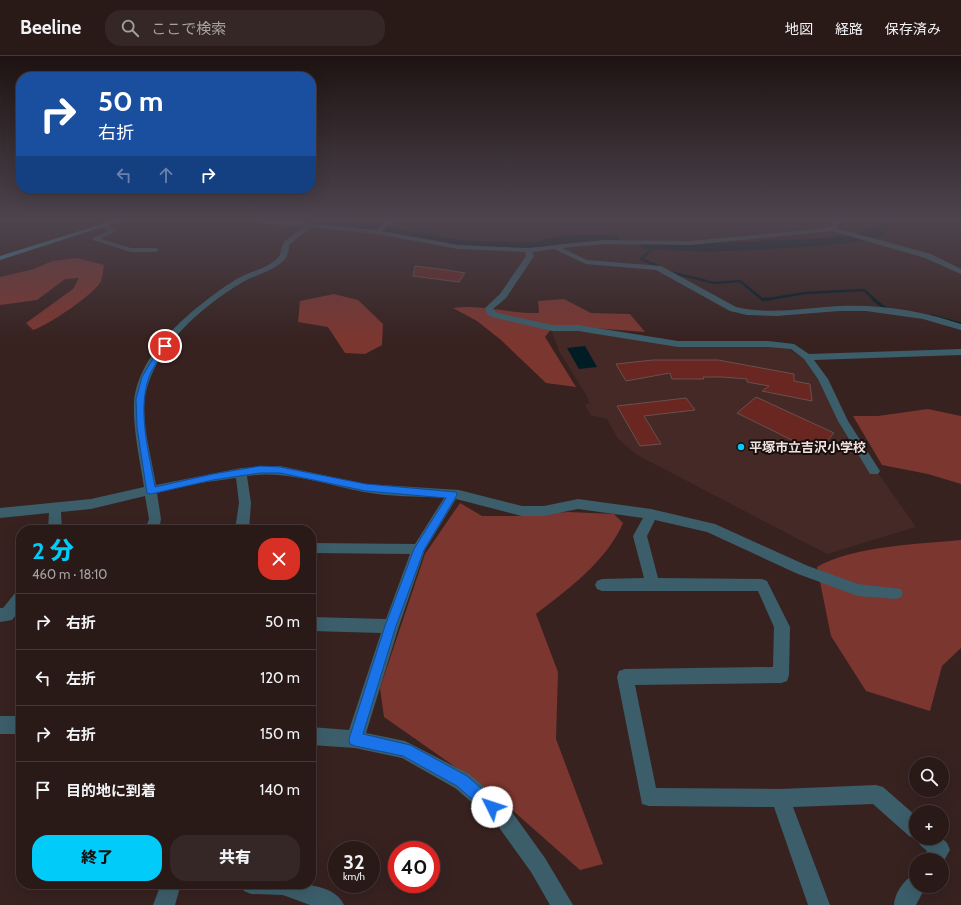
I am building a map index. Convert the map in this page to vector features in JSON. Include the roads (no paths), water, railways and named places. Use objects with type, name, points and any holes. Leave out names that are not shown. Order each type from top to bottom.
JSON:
[{"type":"street","points":[[153,525],[155,519],[142,427],[140,399],[146,377],[170,338],[186,322],[240,280],[268,268],[280,260]]},
{"type":"street","points":[[528,260],[503,296],[489,308],[490,312],[495,315],[552,328],[578,328],[678,344],[782,345],[794,347],[807,357],[823,379],[843,421],[874,471]]},
{"type":"street","points":[[581,260],[586,262],[658,268],[733,309],[745,312],[779,313],[854,308],[933,319],[961,328]]},
{"type":"street","points":[[935,260],[961,272]]},
{"type":"street","points":[[807,357],[961,352]]},
{"type":"street","points":[[0,514],[91,504],[200,479],[241,472],[280,470],[366,488],[452,495],[522,511],[544,511],[578,504],[651,514],[710,528],[802,570],[858,590],[896,593]]},
{"type":"street","points":[[241,472],[245,503],[243,525]]},
{"type":"street","points":[[355,739],[391,626],[419,549],[452,495]]},
{"type":"street","points":[[55,508],[55,525]]},
{"type":"street","points":[[651,514],[640,536],[653,584]]},
{"type":"street","points":[[316,548],[419,549]]},
{"type":"street","points":[[602,585],[762,585],[782,627],[780,675],[625,677],[649,797],[780,798],[876,794],[909,823]]},
{"type":"street","points":[[0,615],[7,615],[16,603]]},
{"type":"street","points":[[316,624],[391,626]]},
{"type":"street","points":[[0,725],[16,725]]},
{"type":"street","points":[[316,736],[355,739],[405,750],[462,781],[502,815],[538,865],[562,905]]},
{"type":"street","points":[[780,798],[819,905]]},
{"type":"street","points":[[935,845],[940,850],[938,853]]},
{"type":"street","points":[[164,905],[169,889]]},
{"type":"street","points":[[294,889],[328,901],[333,905]]},
{"type":"street","points":[[905,905],[905,900],[910,893]]},
{"type":"water","points":[[585,346],[597,367],[579,369],[567,348]]},
{"type":"waterway","points":[[642,260],[660,267]]},
{"type":"waterway","points":[[670,272],[714,283],[740,281],[763,300],[769,299]]},
{"type":"waterway","points":[[769,299],[805,293],[864,290],[875,300]]},
{"type":"waterway","points":[[762,299],[769,299]]},
{"type":"waterway","points":[[873,299],[886,309]]},
{"type":"waterway","points":[[931,316],[961,324]]},
{"type":"place","name":"平塚市立吉沢小学校","points":[[741,447]]}]
